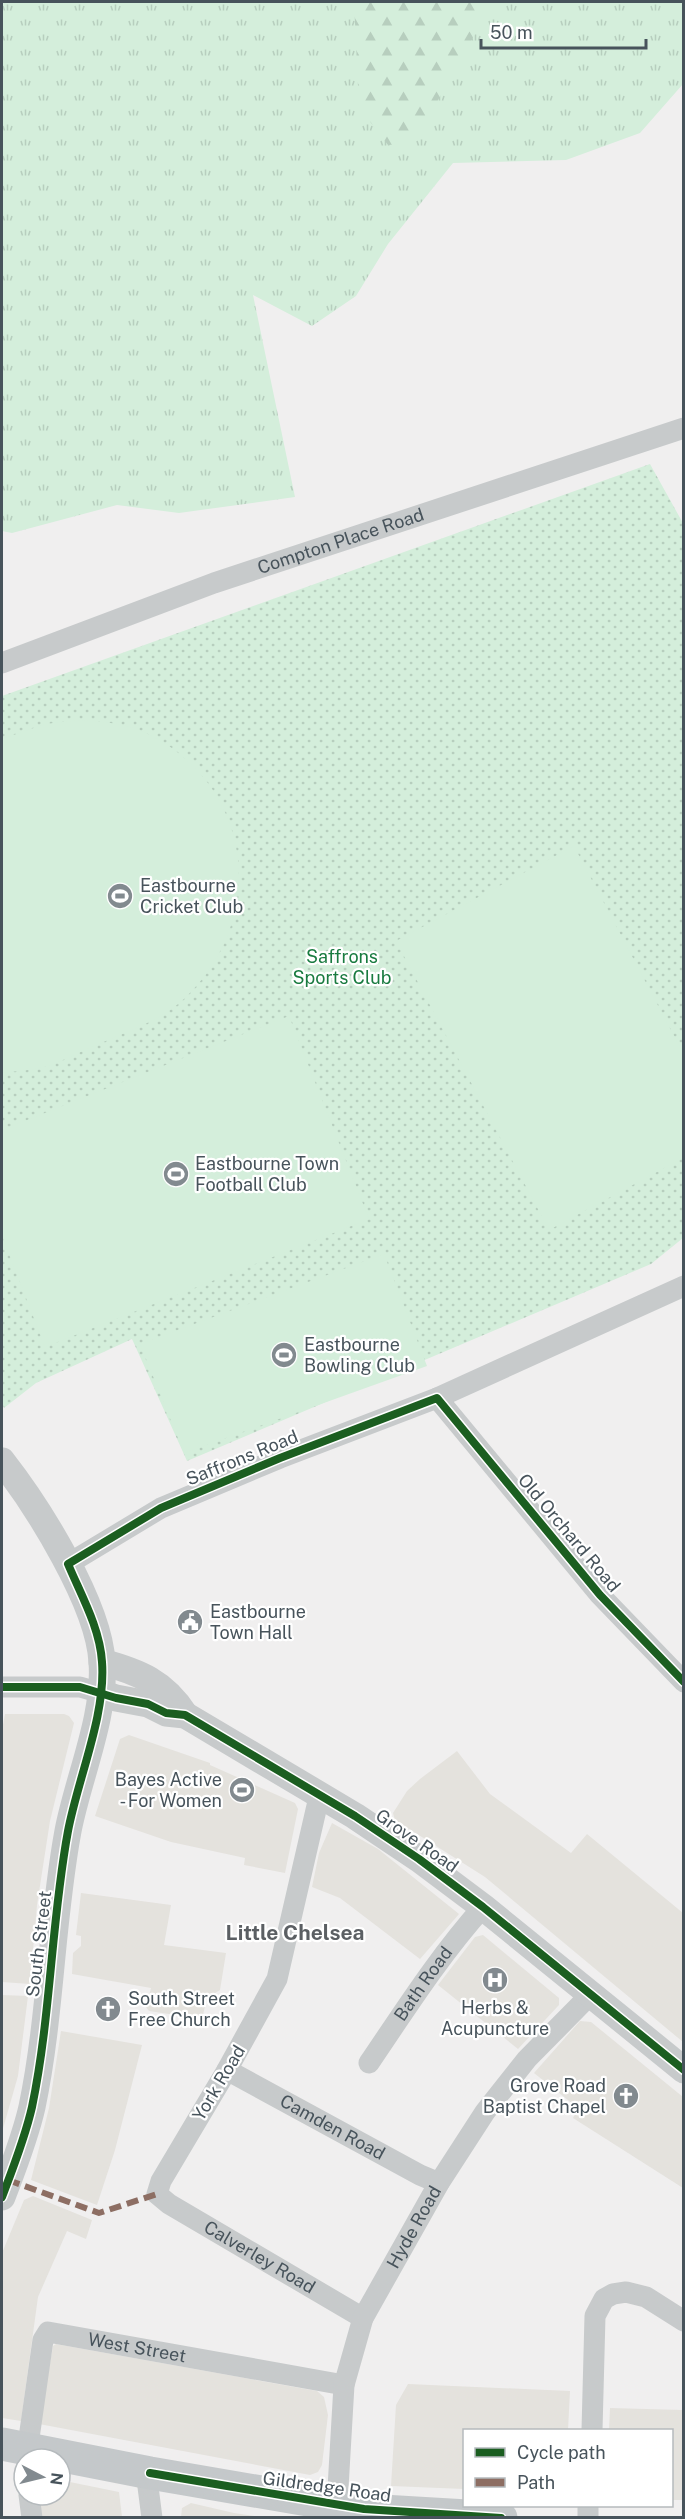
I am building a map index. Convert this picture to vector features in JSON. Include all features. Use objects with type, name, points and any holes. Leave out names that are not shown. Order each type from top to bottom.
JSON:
[{"type":"main road","name":"Gildredge Road","points":[[72,2459],[382,2514],[501,2517]]},
{"type":"street","name":"Compton Place Road","points":[[2,663],[214,583],[684,428]]},
{"type":"street","name":"Saffrons Road","points":[[68,1564],[161,1508],[280,1458],[437,1398],[684,1286]]},
{"type":"street","name":"Old Orchard Road","points":[[437,1398],[600,1595],[684,1682]]},
{"type":"street","name":"South Street","points":[[2,1461],[29,1499],[68,1564],[99,1639],[102,1662],[101,1693],[64,1851],[39,2068],[32,2108],[2,2197]]},
{"type":"street","name":"Grove Road","points":[[102,1662],[138,1672],[156,1683],[173,1697],[185,1715],[388,1838],[483,1907],[684,2070]]},
{"type":"street","points":[[2,1687],[80,1687],[101,1693]]},
{"type":"street","name":"Grove Road","points":[[101,1693],[148,1704],[166,1713],[185,1715]]},
{"type":"street","name":"York Road","points":[[157,2193],[161,2181],[278,1979],[319,1797]]},
{"type":"street","name":"Bath Road","points":[[369,2063],[418,1990],[465,1927],[483,1907]]},
{"type":"street","name":"Hyde Road","points":[[337,2505],[344,2385],[363,2318],[439,2183],[485,2112],[520,2068],[591,1995]]},
{"type":"street","name":"Camden Road","points":[[227,2070],[420,2175],[439,2183]]},
{"type":"street","name":"Calverley Road","points":[[157,2193],[169,2205],[363,2318]]},
{"type":"street","points":[[592,2429],[595,2316],[604,2300],[613,2294],[626,2292],[646,2297],[684,2321]]},
{"type":"street","name":"West Street","points":[[19,2447],[43,2340],[48,2332],[344,2385]]},
{"type":"street","points":[[150,2473],[148,2487],[152,2517]]},
{"type":"shaded area","points":[[5,1714],[64,1714],[69,1716],[74,1723],[50,1821],[37,1905],[30,1984],[2,1982],[2,1730]]},
{"type":"shaded area","points":[[129,1735],[210,1763],[210,1765],[295,1803],[298,1809],[285,1873],[244,1865],[245,1858],[171,1842],[95,1816],[120,1739]]},
{"type":"shaded area","points":[[457,1751],[490,1794],[571,1853],[587,1834],[683,1913],[683,2042],[485,1877],[395,1820],[393,1813],[407,1791]]},
{"type":"shaded area","points":[[332,1823],[378,1849],[459,1914],[420,1959],[340,1898],[312,1887],[319,1853]]},
{"type":"shaded area","points":[[81,1893],[171,1905],[164,1945],[226,1953],[220,1990],[207,1998],[202,2019],[149,2011],[146,2007],[151,1988],[72,1974],[73,1953],[81,1946],[81,1936],[76,1935]]},
{"type":"shaded area","points":[[483,1935],[559,1998],[559,2005],[518,2049],[438,1985],[475,1937]]},
{"type":"shaded area","points":[[2,1995],[28,1996],[18,2076],[2,2132]]},
{"type":"shaded area","points":[[580,2021],[591,2022],[683,2097],[683,2188],[573,2118],[578,2108],[534,2073]]},
{"type":"shaded area","points":[[61,2031],[142,2045],[115,2150],[97,2205],[31,2180],[49,2108]]},
{"type":"shaded area","points":[[33,2196],[92,2220],[86,2239],[67,2231],[38,2297],[21,2421],[2,2418],[2,2253],[24,2200]]},
{"type":"shaded area","points":[[56,2344],[317,2391],[324,2397],[328,2415],[322,2465],[318,2472],[310,2475],[39,2424],[53,2346]]},
{"type":"shaded area","points":[[408,2384],[570,2391],[568,2429],[463,2429],[463,2489],[391,2486],[396,2405]]},
{"type":"shaded area","points":[[610,2408],[683,2410],[683,2500],[673,2500],[673,2429],[609,2429]]},
{"type":"shaded area","points":[[72,2482],[119,2492],[122,2517],[41,2517],[40,2507],[72,2507]]},
{"type":"shaded area","points":[[191,2503],[262,2517],[181,2517],[182,2508]]},
{"type":"green space","points":[[2,2],[683,2],[683,84],[640,133],[566,160],[453,163],[388,244],[356,296],[312,326],[253,295],[295,497],[179,513],[117,505],[12,533],[2,531]]},
{"type":"green space","points":[[354,2],[493,2],[414,143],[388,145],[359,107]]},
{"type":"green space","name":"Saffrons Sports Club","points":[[650,464],[684,525],[683,1238],[651,1264],[187,1461],[132,1339],[36,1383],[4,1408],[2,1403],[2,696]]},
{"type":"green space","name":"Eastbourne Cricket Club","points":[[80,720],[122,725],[146,733],[182,756],[209,784],[227,817],[237,853],[238,890],[231,927],[214,963],[188,995],[168,1011],[145,1024],[51,1065],[2,1073],[2,739],[45,724]]},
{"type":"green space","points":[[574,846],[683,1053],[683,1158],[549,1230],[396,941]]},
{"type":"green space","name":"Eastbourne Town Football Club","points":[[289,1016],[369,1219],[45,1347],[2,1236],[2,1130]]},
{"type":"green space","name":"Eastbourne Bowling Club","points":[[384,1254],[427,1366],[184,1453],[140,1344]]},
{"type":"marked path","points":[[8,2180],[99,2213],[157,2194]]},
{"type":"cycle path","points":[[2,2197],[32,2107],[43,2038],[62,1865],[72,1811],[100,1703],[102,1662],[98,1637],[68,1564],[161,1508],[280,1458],[437,1398],[600,1595],[684,1682]]},
{"type":"cycle path","points":[[2,1687],[80,1687],[116,1698],[148,1704],[166,1713],[185,1715],[355,1816],[419,1859],[483,1907],[684,2070]]},
{"type":"cycle path","points":[[150,2473],[364,2509],[501,2518]]},
{"type":"place","name":"Eastbourne Cricket Club","points":[[120,896]]},
{"type":"place","name":"Eastbourne Town Football Club","points":[[176,1174]]},
{"type":"place","name":"Eastbourne Bowling Club","points":[[284,1355]]},
{"type":"place","name":"Eastbourne Town Hall","points":[[190,1622]]},
{"type":"place","name":"Bayes Active - For Women","points":[[242,1790]]},
{"type":"place","name":"Herbs & Acupuncture","points":[[495,1980]]},
{"type":"place","name":"South Street Free Church","points":[[108,2009]]},
{"type":"place","name":"Grove Road Baptist Chapel","points":[[626,2096]]},
{"type":"district","name":"Little Chelsea","points":[[295,1933]]}]
